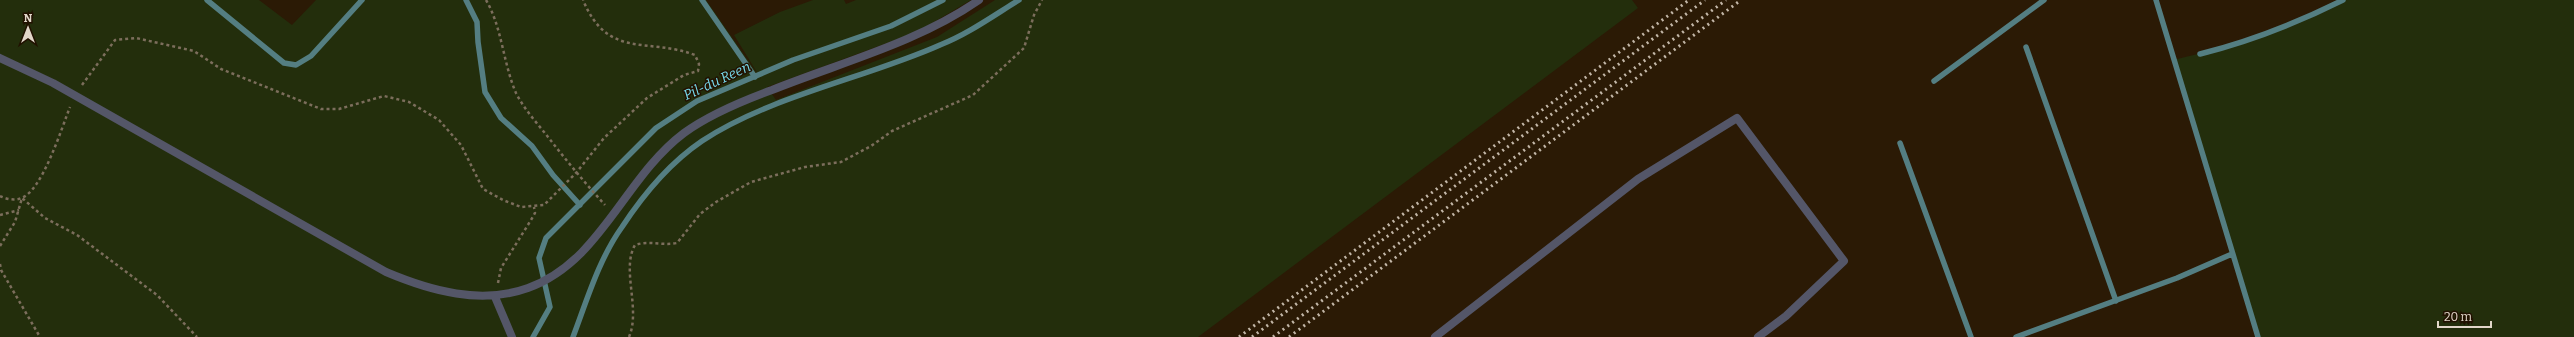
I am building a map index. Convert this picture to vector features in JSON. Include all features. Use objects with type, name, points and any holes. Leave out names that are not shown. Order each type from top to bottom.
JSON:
[{"type":"lane","points":[[0,58],[75,95],[386,272],[414,284],[443,292],[495,297],[527,288],[555,277],[572,264],[591,244],[642,173],[661,152],[685,132],[712,116],[752,98],[917,36],[980,0]]},
{"type":"lane","points":[[1435,337],[1638,179],[1737,118],[1844,261],[1786,316],[1758,337]]},
{"type":"lane","points":[[495,297],[512,337]]},
{"type":"path","points":[[486,0],[492,10],[508,72],[517,95],[529,114],[576,173],[600,199]]},
{"type":"path","points":[[0,196],[14,200],[22,198],[33,188],[42,175],[75,95],[114,40],[136,38],[194,51],[221,69],[321,109],[339,109],[384,96],[403,101],[439,120],[461,145],[483,189],[502,200],[521,207],[544,205],[554,192],[576,173],[604,138],[647,98],[684,75],[698,71],[699,64],[695,55],[675,48],[644,47],[620,42],[603,32],[590,17],[583,0]]},
{"type":"path","points":[[630,337],[633,315],[630,255],[635,245],[646,241],[665,245],[677,244],[700,214],[716,202],[751,182],[805,167],[841,162],[871,146],[892,131],[973,95],[1024,48],[1034,15],[1042,0]]},
{"type":"path","points":[[0,246],[15,222],[22,198]]},
{"type":"path","points":[[22,198],[45,218],[77,236],[157,295],[197,337]]},
{"type":"path","points":[[495,297],[501,268],[531,220],[535,212],[534,207]]},
{"type":"path","points":[[0,215],[19,210]]},
{"type":"path","points":[[0,264],[1,270],[40,337]]},
{"type":"green space","points":[[0,0],[259,0],[292,25],[316,0],[706,0],[761,79],[734,35],[780,12],[813,0],[844,0],[846,4],[856,0],[971,0],[917,32],[767,87],[776,100],[937,37],[995,0],[1632,0],[1638,8],[1198,337],[0,337]]},
{"type":"green space","points":[[2343,0],[2574,0],[2574,337],[2258,337],[2173,60],[2231,46],[2292,26]]},
{"type":"waterway","points":[[207,0],[284,63],[296,65],[311,56],[362,0]]},
{"type":"waterway","points":[[466,0],[477,22],[478,42],[485,92],[501,118],[532,146],[553,175],[580,205]]},
{"type":"waterway","points":[[702,0],[755,77]]},
{"type":"waterway","name":"Pil-du Reen","points":[[533,337],[550,307],[539,258],[546,238],[656,128],[697,101],[793,60],[891,26],[943,0]]},
{"type":"waterway","points":[[573,337],[594,280],[614,239],[648,191],[679,159],[691,149],[729,125],[757,112],[819,88],[911,57],[950,41],[1019,0]]},
{"type":"waterway","points":[[1934,81],[2044,0]]},
{"type":"waterway","points":[[2156,0],[2258,337]]},
{"type":"waterway","points":[[2200,54],[2273,31],[2308,17],[2343,0]]},
{"type":"waterway","points":[[2026,47],[2116,301]]},
{"type":"waterway","points":[[1900,143],[1971,337]]},
{"type":"waterway","points":[[2016,337],[2177,278],[2232,254]]},
{"type":"railway","points":[[1239,337],[1689,0]]},
{"type":"railway","points":[[1252,337],[1705,0]]},
{"type":"railway","points":[[1273,337],[1726,0]]},
{"type":"railway","points":[[1289,337],[1741,0]]}]
